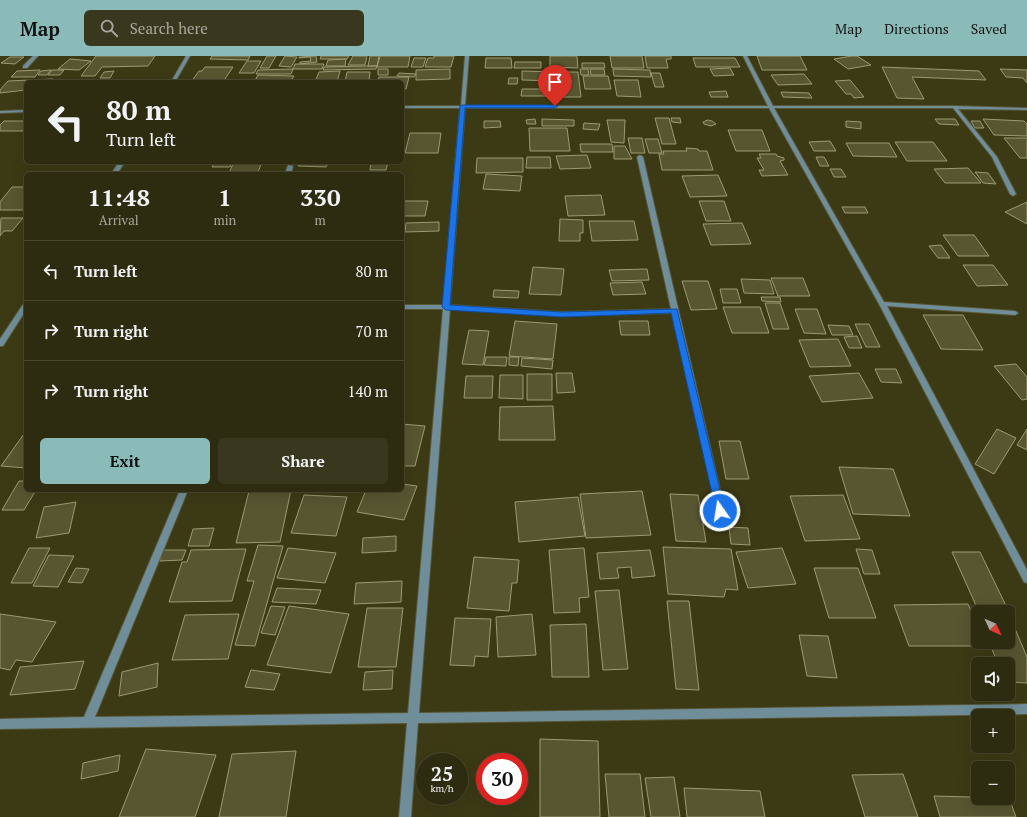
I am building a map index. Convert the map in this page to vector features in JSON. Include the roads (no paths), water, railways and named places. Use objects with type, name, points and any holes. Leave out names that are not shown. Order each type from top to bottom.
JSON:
[{"type":"street","points":[[25,67],[36,56]]},
{"type":"street","points":[[174,80],[188,56]]},
{"type":"street","points":[[405,817],[466,56]]},
{"type":"street","points":[[745,56],[771,107],[882,304],[1027,579]]},
{"type":"street","points":[[404,107],[954,107],[1027,109]]},
{"type":"street","points":[[954,107],[994,157],[1013,194]]},
{"type":"street","points":[[0,112],[24,111]]},
{"type":"street","points":[[640,157],[720,511]]},
{"type":"street","points":[[288,172],[290,166]]},
{"type":"street","points":[[882,304],[1014,313]]},
{"type":"street","points":[[404,307],[446,307],[562,314],[674,311]]},
{"type":"street","points":[[0,344],[24,308]]},
{"type":"street","points":[[87,722],[183,492]]},
{"type":"street","points":[[0,724],[1027,709]]}]
